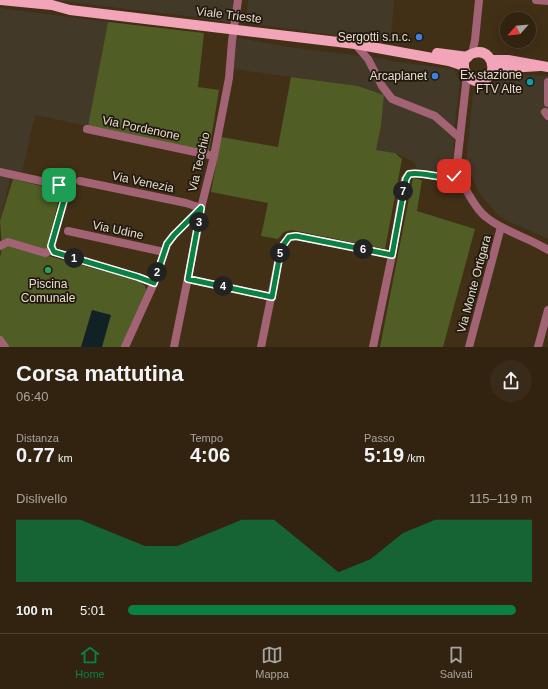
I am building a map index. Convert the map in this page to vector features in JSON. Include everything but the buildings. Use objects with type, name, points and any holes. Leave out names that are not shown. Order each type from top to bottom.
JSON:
[{"type":"main road","name":"Viale Trieste","points":[[0,0],[52,5],[70,10],[358,44],[470,61],[486,54],[492,60]]},
{"type":"main road","name":"Viale Trieste","points":[[0,6],[52,11],[70,10]]},
{"type":"main road","points":[[478,81],[487,78],[492,71],[492,60],[508,60],[544,66]]},
{"type":"main road","name":"Viale Trieste","points":[[470,61],[474,80],[478,81]]},
{"type":"main road","points":[[492,71],[508,68],[544,66]]},
{"type":"street","name":"Via Tecchio","points":[[174,347],[201,208],[214,156],[229,78],[232,41],[238,0]]},
{"type":"street","points":[[479,0],[475,40],[470,61],[457,164],[459,174],[476,207],[486,217],[502,227],[536,242],[548,250]]},
{"type":"street","points":[[536,0],[548,1]]},
{"type":"street","points":[[358,44],[368,59],[382,86],[392,99],[434,116],[460,138]]},
{"type":"street","points":[[466,90],[478,81]]},
{"type":"street","points":[[548,82],[548,103]]},
{"type":"street","name":"Via Pordenone","points":[[87,129],[214,156]]},
{"type":"street","points":[[0,172],[59,185],[64,190],[65,197],[51,246],[52,250]]},
{"type":"street","points":[[373,347],[406,179],[409,174],[414,173],[448,178],[459,174]]},
{"type":"street","name":"Via Venezia","points":[[80,180],[186,203],[201,208]]},
{"type":"street","points":[[125,347],[154,283],[167,244],[201,208]]},
{"type":"street","name":"Via Monte Ortigara","points":[[469,347],[502,227]]},
{"type":"street","name":"Via Udine","points":[[68,231],[164,252]]},
{"type":"street","points":[[261,347],[281,248],[289,237],[296,236],[392,255]]},
{"type":"street","points":[[0,246],[8,242],[45,253],[52,250]]},
{"type":"street","points":[[52,250],[54,252],[154,283]]},
{"type":"street","points":[[188,279],[272,297]]},
{"type":"street","points":[[538,347],[548,310]]},
{"type":"street","points":[[0,340],[5,347]]},
{"type":"shaded area","points":[[51,0],[235,0],[232,23],[195,17]]},
{"type":"shaded area","points":[[248,0],[394,0],[391,38],[382,42],[246,23]]},
{"type":"shaded area","points":[[0,8],[108,22],[88,126],[35,115],[22,172],[12,171],[0,220]]},
{"type":"shaded area","points":[[234,37],[289,47],[453,69],[460,81],[454,131],[453,171],[448,173],[417,168],[414,162],[395,153],[376,150],[381,126],[384,95],[358,86],[233,69]]},
{"type":"shaded area","points":[[519,74],[548,76],[548,239],[506,220],[497,214],[480,194],[466,163],[473,92],[486,88],[495,83],[502,75]]},
{"type":"shaded area","points":[[92,310],[111,315],[102,347],[81,347]]},
{"type":"green space","points":[[108,22],[204,33],[198,87],[219,90],[209,151],[88,126]]},
{"type":"green space","points":[[291,77],[358,86],[384,95],[381,126],[376,150],[395,153],[402,159],[385,249],[292,230],[284,232],[278,239],[261,236],[268,203],[211,192],[221,137],[278,147]]},
{"type":"green space","points":[[413,178],[422,180],[417,211],[475,229],[443,347],[380,347]]},
{"type":"green space","name":"Piscina Comunale","points":[[13,179],[61,191],[45,255],[139,281],[145,286],[148,293],[122,347],[9,347],[0,335],[0,258],[2,247],[0,221]]},
{"type":"place","name":"Sergotti s.n.c.","points":[[419,37]]},
{"type":"place","name":"Arcaplanet","points":[[435,76]]},
{"type":"place","name":"Ex stazione FTV Alte","points":[[530,82]]},
{"type":"place","name":"Piscina Comunale","points":[[48,270]]},
{"type":"route","points":[[59,185],[64,190],[65,197],[51,246],[54,252],[154,283],[167,244],[201,208],[188,279],[272,297],[281,248],[284,241],[289,237],[296,236],[392,255],[406,179],[409,174],[414,173],[448,178],[454,176]]}]
